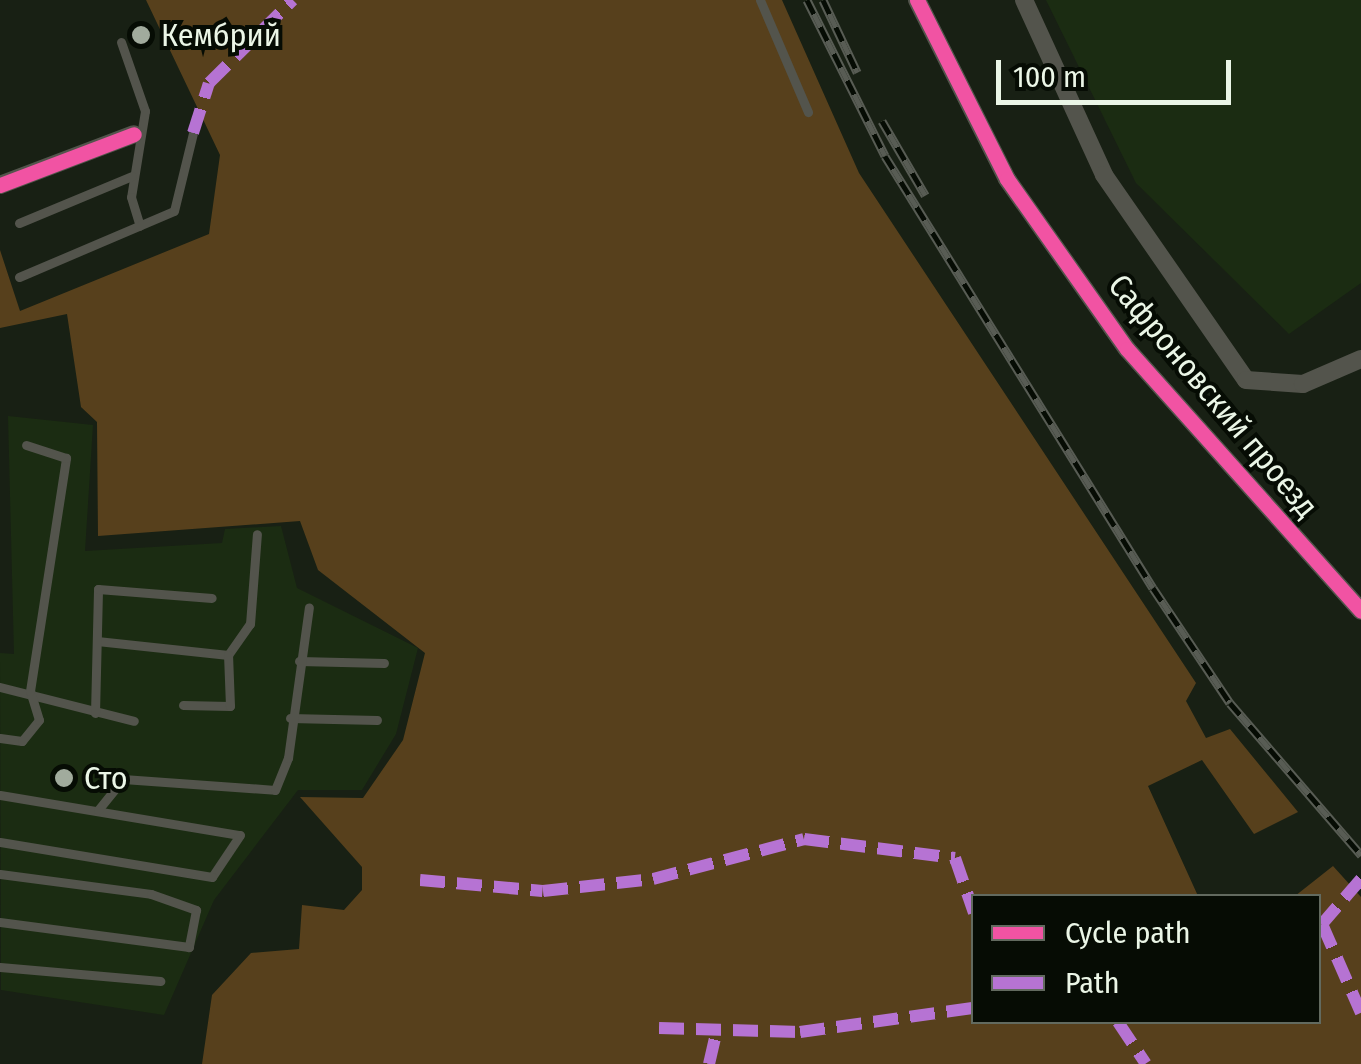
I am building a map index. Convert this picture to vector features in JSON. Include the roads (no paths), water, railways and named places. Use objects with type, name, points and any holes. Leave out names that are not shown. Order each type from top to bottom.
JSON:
[{"type":"street","name":"Сафроновский проезд","points":[[917,0],[1007,179],[1127,349],[1361,611]]},
{"type":"street","name":"Сафроновский проезд","points":[[1024,0],[1104,175],[1246,380],[1302,384],[1361,360]]},
{"type":"street","points":[[0,185],[134,134]]},
{"type":"lane","points":[[760,0],[808,112]]},
{"type":"lane","points":[[121,42],[145,111],[134,134],[132,176],[140,226]]},
{"type":"lane","points":[[19,276],[174,211],[193,132]]},
{"type":"lane","points":[[19,223],[132,176]]},
{"type":"lane","points":[[0,738],[22,741],[38,720],[30,691],[66,458],[26,445]]},
{"type":"lane","points":[[183,704],[230,706],[228,655],[250,624],[257,534]]},
{"type":"lane","points":[[94,713],[98,589],[212,598]]},
{"type":"lane","points":[[98,810],[123,779],[275,790],[309,608]]},
{"type":"lane","points":[[98,640],[228,655]]},
{"type":"lane","points":[[299,662],[384,664]]},
{"type":"lane","points":[[0,686],[134,721]]},
{"type":"lane","points":[[290,718],[377,720]]},
{"type":"lane","points":[[0,795],[240,835],[212,877],[0,842]]},
{"type":"lane","points":[[0,874],[151,894],[196,910],[189,947],[0,922]]},
{"type":"lane","points":[[0,967],[160,981]]},
{"type":"railway","points":[[807,0],[885,156],[1153,588],[1230,703],[1361,855]]},
{"type":"railway","points":[[823,0],[857,72]]},
{"type":"railway","points":[[882,121],[925,195]]},
{"type":"place","name":"Кембрий","points":[[141,35]]},
{"type":"place","name":"Сто","points":[[64,778]]}]
